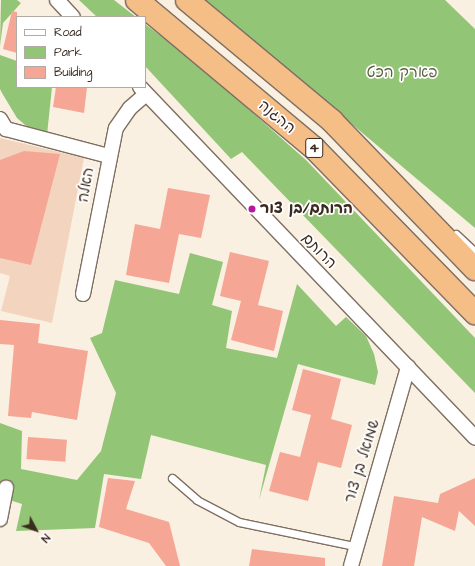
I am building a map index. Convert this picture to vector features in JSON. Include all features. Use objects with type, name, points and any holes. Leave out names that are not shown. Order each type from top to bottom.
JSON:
[{"type":"highway","name":"ההגנה","points":[[137,0],[314,148],[475,313]]},
{"type":"highway","name":"4","points":[[187,0],[332,121],[475,269]]},
{"type":"street","points":[[57,0],[72,16]]},
{"type":"street","name":"האלה","points":[[83,294],[109,156],[116,128],[143,90]]},
{"type":"street","name":"הרותם","points":[[143,90],[475,438]]},
{"type":"street","points":[[0,119],[6,129],[109,156]]},
{"type":"street","name":"שמואל בן צור","points":[[351,566],[354,546],[408,367]]},
{"type":"street","points":[[0,519],[6,488]]},
{"type":"lane","points":[[332,121],[435,215]]},
{"type":"lane","points":[[452,231],[475,252]]},
{"type":"lane","points":[[172,478],[197,500],[239,522],[354,546]]},
{"type":"shaded area","points":[[0,138],[84,158],[52,323],[1,311],[10,276],[0,273]]},
{"type":"green space","points":[[1,0],[17,0],[21,3],[3,23],[0,46]]},
{"type":"green space","points":[[79,0],[114,0],[135,16],[96,16]]},
{"type":"green space","name":"פארק הכט","points":[[205,0],[445,0],[475,29],[475,228]]},
{"type":"green space","points":[[146,25],[199,65],[307,161],[475,338],[475,393],[242,152],[231,159],[146,67]]},
{"type":"green space","points":[[0,55],[16,61],[16,88],[52,88],[47,135],[31,130],[17,118],[0,89]]},
{"type":"green space","points":[[190,253],[223,262],[212,305],[232,311],[226,348],[277,358],[297,284],[336,326],[346,317],[366,336],[374,354],[378,372],[375,385],[298,364],[259,500],[266,465],[151,435],[141,479],[104,474],[95,528],[16,531],[22,504],[0,497],[0,423],[22,431],[21,469],[77,480],[101,451],[116,393],[90,338],[102,333],[115,280],[179,294]]},
{"type":"building","points":[[12,11],[17,12],[16,53],[3,49]]},
{"type":"building","points":[[56,88],[87,88],[84,113],[53,107]]},
{"type":"building","points":[[24,151],[60,154],[31,265],[0,258],[0,160]]},
{"type":"building","points":[[168,188],[210,195],[201,238],[179,234],[169,283],[126,275],[135,224],[160,229]]},
{"type":"building","points":[[230,252],[269,261],[258,305],[283,311],[274,351],[231,340],[241,301],[220,296]]},
{"type":"building","points":[[0,320],[40,324],[38,343],[88,351],[77,420],[32,412],[31,418],[8,416],[14,345],[0,344]]},
{"type":"building","points":[[303,369],[341,379],[331,419],[352,425],[341,468],[318,462],[308,501],[269,491],[280,452],[300,457],[311,415],[292,410]]},
{"type":"building","points":[[28,437],[67,440],[65,462],[26,459]]},
{"type":"building","points":[[108,478],[135,481],[126,509],[169,522],[180,566],[166,566],[149,543],[99,527]]},
{"type":"building","points":[[475,478],[475,526],[459,511],[455,531],[422,517],[414,566],[382,566],[394,496],[438,503],[440,494]]},
{"type":"building","points":[[252,549],[325,558],[325,566],[249,566]]},
{"type":"place","name":"הרותם/בן צור","points":[[252,209]]}]
